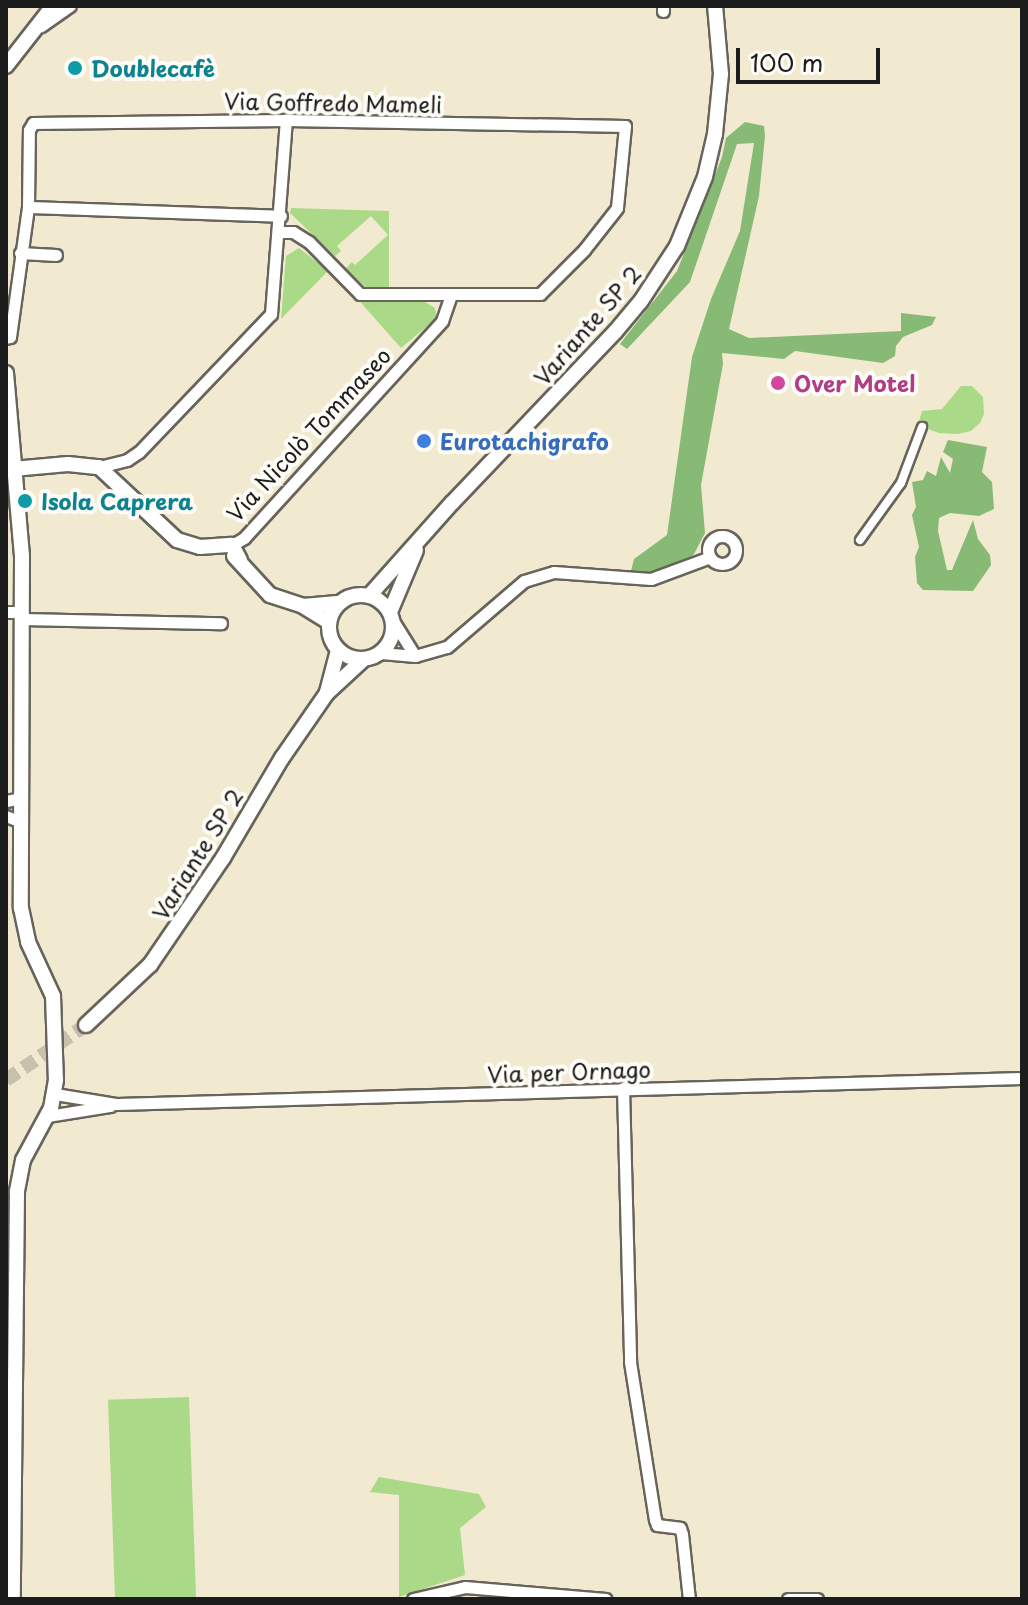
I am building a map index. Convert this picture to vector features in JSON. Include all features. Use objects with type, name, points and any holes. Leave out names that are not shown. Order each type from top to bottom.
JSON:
[{"type":"street","points":[[6,66],[53,6]]},
{"type":"street","points":[[34,30],[70,6]]},
{"type":"street","name":"Variante SP 2","points":[[369,596],[641,301],[685,229],[705,177],[718,112],[721,74],[715,6]]},
{"type":"street","points":[[14,471],[99,467],[127,460],[139,452],[271,314],[280,232],[286,120]]},
{"type":"street","name":"Via Goffredo Mameli","points":[[28,207],[29,128],[41,123],[286,120],[625,126],[617,208],[584,250],[540,294],[451,295]]},
{"type":"street","points":[[6,338],[10,337],[28,207],[281,216]]},
{"type":"street","points":[[280,232],[293,232],[309,242],[360,294],[451,295]]},
{"type":"street","points":[[20,253],[56,255]]},
{"type":"street","name":"Via Nicolò Tommaseo","points":[[99,467],[177,540],[200,547],[231,545],[244,538],[442,321],[451,295]]},
{"type":"street","points":[[6,373],[22,556],[13,800],[21,822],[21,914],[28,942],[53,996],[55,1094],[45,1121],[23,1160],[17,1192],[13,1599]]},
{"type":"street","points":[[860,540],[901,483],[922,427]]},
{"type":"street","name":"Variante SP 2","points":[[86,1025],[137,980],[174,933],[282,758],[327,693],[364,659],[381,653],[390,643],[392,618],[421,539]]},
{"type":"street","points":[[231,545],[264,590],[303,606],[329,622]]},
{"type":"street","points":[[381,653],[415,656],[447,647],[514,586],[554,572],[651,579],[710,557]]},
{"type":"street","points":[[303,606],[340,603],[354,596],[369,596],[392,618],[415,656]]},
{"type":"street","points":[[340,603],[329,622],[331,637],[338,650],[346,656],[364,659]]},
{"type":"street","points":[[6,612],[22,616],[221,623]]},
{"type":"street","name":"Variante SP 2","points":[[327,693],[338,650]]},
{"type":"street","points":[[6,816],[21,822]]},
{"type":"street","name":"Via per Ornago","points":[[55,1094],[117,1104],[1022,1078]]},
{"type":"street","points":[[623,1088],[630,1362],[655,1519],[657,1525],[680,1528],[689,1599]]},
{"type":"street","name":"Via per Ornago","points":[[45,1121],[117,1104]]},
{"type":"street","points":[[413,1599],[465,1587],[605,1599]]},
{"type":"street","points":[[788,1599],[817,1599]]},
{"type":"green space","points":[[745,122],[764,126],[765,136],[759,196],[729,329],[749,338],[901,331],[901,313],[936,317],[932,325],[903,337],[896,346],[895,356],[883,363],[795,351],[784,359],[722,353],[723,364],[701,485],[705,533],[694,554],[683,564],[638,574],[631,571],[634,559],[667,535],[692,357],[711,299],[740,231],[754,143],[737,144],[690,282],[627,349],[620,344],[677,271],[722,157],[726,138]]},
{"type":"green space","points":[[291,208],[389,211],[389,287],[366,287],[345,269],[352,262],[355,265],[388,235],[371,216],[337,246],[341,251],[335,256],[290,213]]},
{"type":"green space","points":[[299,248],[328,271],[281,319],[286,256]]},
{"type":"green space","points":[[355,296],[369,302],[425,302],[435,308],[437,318],[401,348]]},
{"type":"green space","points":[[961,386],[972,386],[983,397],[984,414],[980,423],[971,431],[958,434],[939,433],[922,427],[919,421],[922,411],[942,409]]},
{"type":"green space","points":[[948,440],[987,447],[982,472],[992,482],[994,509],[979,516],[950,513],[939,518],[938,531],[947,570],[952,570],[973,520],[978,539],[990,555],[991,565],[973,591],[923,590],[917,583],[915,557],[919,547],[912,515],[916,507],[912,482],[923,480],[927,471],[936,476],[941,457],[950,473],[953,459],[943,452]]},
{"type":"green space","points":[[189,1397],[196,1599],[115,1599],[108,1400]]},
{"type":"green space","points":[[379,1477],[479,1494],[486,1507],[460,1528],[465,1575],[399,1597],[399,1495],[370,1492]]},
{"type":"tunnel","points":[[6,1080],[86,1025]]},
{"type":"place","name":"Doublecafè","points":[[75,68]]},
{"type":"place","name":"Over Motel","points":[[778,383]]},
{"type":"place","name":"Eurotachigrafo","points":[[424,441]]},
{"type":"place","name":"Isola Caprera","points":[[25,501]]}]
